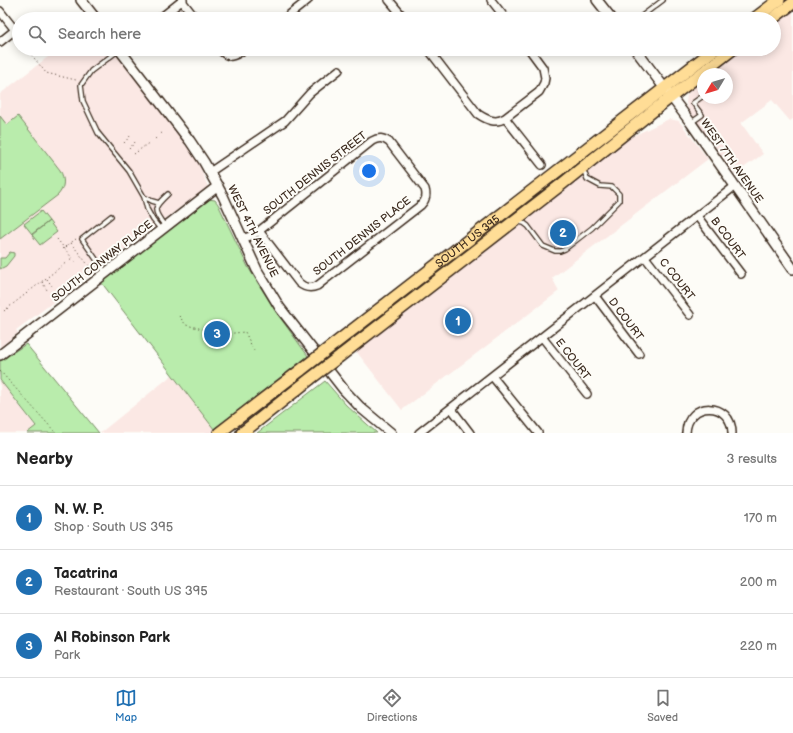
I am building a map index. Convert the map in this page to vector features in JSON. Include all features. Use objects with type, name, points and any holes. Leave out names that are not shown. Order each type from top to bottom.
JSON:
[{"type":"highway","points":[[763,12],[779,0]]},
{"type":"highway","points":[[781,12],[793,3]]},
{"type":"highway","name":"SOUTH US 395","points":[[219,433],[706,56]]},
{"type":"highway","name":"SOUTH US 395","points":[[709,68],[724,56]]},
{"type":"highway","name":"SOUTH US 395","points":[[242,433],[697,78]]},
{"type":"highway","points":[[228,433],[250,409]]},
{"type":"street","points":[[81,0],[90,12]]},
{"type":"street","points":[[167,12],[182,0],[191,12]]},
{"type":"street","points":[[293,12],[308,0]]},
{"type":"street","points":[[389,0],[398,12]]},
{"type":"street","points":[[491,0],[500,12]]},
{"type":"street","points":[[598,0],[607,12]]},
{"type":"street","points":[[0,11],[12,28]]},
{"type":"street","points":[[0,42],[12,37]]},
{"type":"street","name":"WEST 4TH AVENUE","points":[[125,56],[190,141],[210,172],[264,284],[288,319],[344,390],[361,408],[391,433]]},
{"type":"street","points":[[433,56],[478,114],[487,120],[492,121],[505,118],[539,92],[544,83],[543,68],[534,56]]},
{"type":"street","name":"WEST 7TH AVENUE","points":[[643,56],[664,88],[691,123],[793,269]]},
{"type":"street","points":[[210,172],[285,121],[310,93],[339,70]]},
{"type":"street","points":[[505,118],[542,165]]},
{"type":"street","name":"SOUTH DENNIS STREET","points":[[242,239],[259,231],[376,139],[381,138],[389,142],[425,189],[426,196]]},
{"type":"street","name":"SOUTH CONWAY PLACE","points":[[0,355],[218,186]]},
{"type":"street","points":[[419,433],[735,186]]},
{"type":"street","name":"SOUTH DENNIS PLACE","points":[[259,231],[299,284],[303,287],[313,288],[421,205],[425,201],[426,196]]},
{"type":"street","name":"B COURT","points":[[698,216],[741,274]]},
{"type":"street","name":"C COURT","points":[[645,256],[690,315]]},
{"type":"street","name":"D COURT","points":[[595,296],[639,354]]},
{"type":"street","name":"E COURT","points":[[542,337],[587,394]]},
{"type":"street","points":[[492,376],[538,433]]},
{"type":"street","points":[[451,408],[470,433]]},
{"type":"street","points":[[686,433],[686,427],[694,414],[709,408],[724,414],[732,427],[732,433]]},
{"type":"lane","points":[[647,12],[663,0]]},
{"type":"lane","points":[[111,56],[91,71],[81,85],[83,101],[98,133],[129,171],[144,197],[147,209],[153,220],[164,228]]},
{"type":"lane","points":[[691,123],[702,115],[693,103],[697,100]]},
{"type":"lane","points":[[512,223],[524,223],[534,233],[538,241],[543,246],[555,251],[565,249],[592,228],[619,201],[619,194],[612,187],[600,186],[587,179],[582,167]]},
{"type":"lane","points":[[164,228],[156,209],[159,203],[168,194]]},
{"type":"lane","points":[[144,197],[159,203]]},
{"type":"lane","points":[[106,273],[82,239],[111,216]]},
{"type":"path","points":[[33,56],[46,73],[76,80]]},
{"type":"path","points":[[155,138],[163,132]]},
{"type":"path","points":[[124,143],[131,135]]},
{"type":"path","points":[[129,149],[136,141]]},
{"type":"path","points":[[134,154],[150,142]]},
{"type":"path","points":[[57,239],[63,249],[76,263]]},
{"type":"path","points":[[63,249],[76,239]]},
{"type":"path","points":[[71,243],[92,271]]},
{"type":"path","points":[[4,311],[72,258]]},
{"type":"path","points":[[46,278],[52,286]]},
{"type":"path","points":[[41,282],[48,290]]},
{"type":"path","points":[[179,316],[186,325],[216,333],[223,334],[245,332],[254,352]]},
{"type":"path","points":[[0,371],[56,433]]},
{"type":"shaded area","points":[[793,9],[793,119],[790,121],[772,100],[741,123],[763,154],[735,174],[689,111],[686,103],[687,95],[692,87],[697,83],[697,104],[733,104],[733,68],[717,68],[732,56],[781,56],[781,18]]},
{"type":"shaded area","points":[[49,56],[117,56],[196,157],[208,187],[16,330],[18,333],[0,347],[0,94]]},
{"type":"shaded area","points":[[669,119],[679,121],[708,159],[552,278],[559,291],[402,410],[356,351],[631,137]]},
{"type":"shaded area","points":[[172,375],[214,429],[210,433],[100,433]]},
{"type":"shaded area","points":[[0,380],[36,427],[27,433],[0,433]]},
{"type":"green space","points":[[0,116],[7,125],[18,116],[60,170],[64,183],[58,195],[0,239]]},
{"type":"green space","points":[[208,199],[215,200],[218,204],[248,267],[276,312],[308,356],[214,429],[101,282]]},
{"type":"green space","points":[[41,211],[49,221],[32,234],[24,224]]},
{"type":"green space","points":[[49,221],[57,232],[40,245],[32,235]]},
{"type":"green space","points":[[10,252],[14,253],[14,256],[6,266],[0,269],[0,258],[5,258]]},
{"type":"green space","points":[[26,344],[99,433],[27,433],[36,426],[0,380],[0,361]]},
{"type":"green space","points":[[325,381],[346,405],[377,433],[257,433]]},
{"type":"place","name":"Tacatrina","points":[[563,233]]},
{"type":"place","name":"N. W. P.","points":[[458,321]]},
{"type":"place","name":"Al Robinson Park","points":[[217,334]]}]
